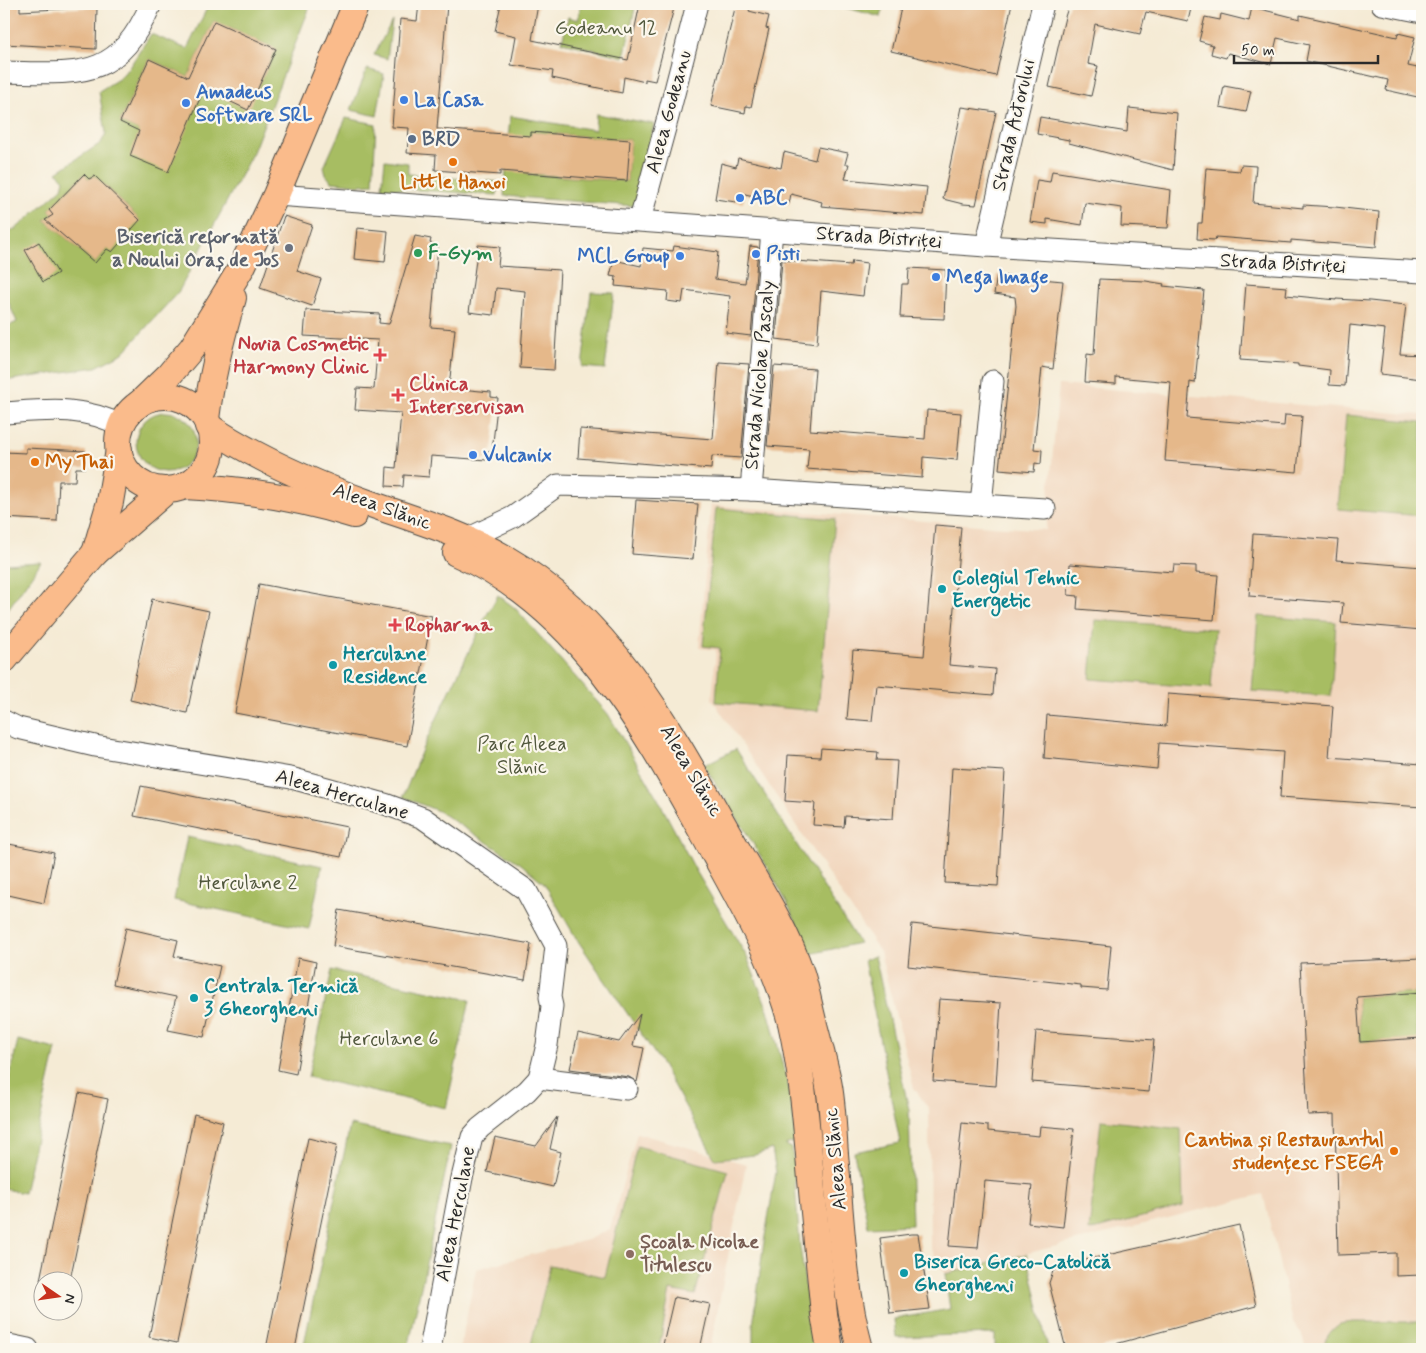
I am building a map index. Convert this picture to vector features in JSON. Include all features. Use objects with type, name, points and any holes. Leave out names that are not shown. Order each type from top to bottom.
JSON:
[{"type":"main road","points":[[96,553],[110,502],[120,438],[128,415],[169,375],[192,348],[242,267],[276,195],[356,4]]},
{"type":"main road","points":[[4,660],[96,553],[176,488],[195,479],[207,464],[212,446],[207,422],[210,388],[216,358],[242,267]]},
{"type":"main road","points":[[137,406],[154,398],[173,397],[191,404],[207,422]]},
{"type":"main road","name":"Aleea Slănic","points":[[207,422],[236,445],[324,486],[467,539],[505,558],[570,605],[590,625],[608,646],[655,710],[681,750],[784,934],[801,973],[829,1083],[842,1241],[850,1299],[860,1349]]},
{"type":"main road","points":[[120,438],[124,464],[132,476],[149,487],[176,488]]},
{"type":"main road","name":"Aleea Slănic","points":[[176,488],[256,492],[318,504],[366,518],[460,554],[510,583],[537,603],[596,663],[618,692],[658,753],[745,910],[773,971],[784,1001],[802,1081],[824,1314],[830,1349]]},
{"type":"street","points":[[10,72],[77,72],[106,63],[129,44],[142,24],[151,4]]},
{"type":"street","name":"Aleea Godeanu","points":[[640,220],[696,4]]},
{"type":"street","name":"Strada Actorului","points":[[986,246],[1043,4]]},
{"type":"street","points":[[1382,4],[1422,12]]},
{"type":"street","name":"Strada Bistriței","points":[[276,195],[986,246],[1422,272]]},
{"type":"street","name":"Strada Nicolae Pascaly","points":[[751,490],[772,230]]},
{"type":"street","points":[[981,505],[993,381]]},
{"type":"street","points":[[4,413],[73,410],[105,418],[120,438]]},
{"type":"street","name":"Strada Nicolae Pascaly","points":[[467,539],[513,517],[558,486],[751,490],[1045,508]]},
{"type":"street","name":"Aleea Herculane","points":[[4,721],[18,728],[95,746],[291,778],[385,804],[423,818],[526,890],[556,946],[550,998],[552,1006],[547,1044],[539,1078],[528,1091],[480,1128],[472,1137],[462,1178],[430,1349]]},
{"type":"street","points":[[539,1078],[627,1089]]},
{"type":"street","points":[[4,1344],[28,1349]]},
{"type":"shaded area","points":[[1059,385],[1422,415],[1422,1349],[1306,1349],[1301,1333],[1293,1322],[1263,1194],[945,1274],[930,1247],[929,1109],[914,1088],[880,952],[712,699],[716,650],[699,648],[711,505],[1046,530]]},
{"type":"shaded area","name":"Școala Nicolae Titulescu","points":[[637,1133],[746,1164],[710,1349],[460,1349],[476,1269],[587,1240],[610,1229]]},
{"type":"green space","points":[[209,4],[311,4],[253,152],[179,291],[123,353],[96,367],[4,381],[4,328],[17,322],[4,292],[7,290],[4,281],[4,235],[18,227],[62,188],[64,180],[57,172],[101,143],[106,133],[99,91],[120,78],[151,34],[187,49]],"holes":[[[214,21],[276,49],[248,109],[204,89],[177,148],[120,122],[149,59],[188,77]],[[84,174],[89,179],[95,176],[140,220],[107,249],[95,263],[45,220],[53,215],[49,210]]]},
{"type":"green space","name":"Godeanu 12","points":[[581,4],[636,4],[624,57],[562,42],[568,17],[578,20]]},
{"type":"green space","points":[[831,4],[884,4],[881,17]]},
{"type":"green space","points":[[392,21],[387,59],[374,55]]},
{"type":"green space","points":[[367,69],[384,74],[377,116],[351,110]]},
{"type":"green space","points":[[596,114],[654,124],[635,206],[504,196],[510,116],[595,130]],"holes":[[[531,132],[630,140],[627,181],[528,174]]]},
{"type":"green space","points":[[346,118],[376,124],[373,184],[359,185],[332,182],[326,175],[324,167]]},
{"type":"green space","points":[[385,160],[408,163],[408,174],[498,182],[497,195],[382,188]]},
{"type":"green space","points":[[591,292],[614,293],[605,369],[582,367]]},
{"type":"green space","points":[[166,412],[183,417],[191,425],[196,442],[191,459],[183,467],[166,472],[149,467],[141,459],[136,442],[141,425],[149,417]]},
{"type":"green space","points":[[1346,415],[1422,422],[1422,516],[1338,509]]},
{"type":"green space","points":[[716,508],[835,519],[818,711],[716,702],[720,648],[703,646]]},
{"type":"green space","points":[[41,562],[4,615],[4,564]]},
{"type":"green space","name":"Parc Aleea Slănic","points":[[498,595],[515,608],[608,714],[658,799],[696,871],[747,957],[768,1010],[790,1092],[797,1141],[785,1145],[792,1148],[800,1246],[814,1349],[753,1349],[753,1326],[763,1248],[776,1172],[772,1149],[755,1155],[715,1159],[659,1060],[576,938],[544,883],[521,864],[438,811],[403,797],[424,745]]},
{"type":"green space","points":[[1258,616],[1336,622],[1331,696],[1252,691]]},
{"type":"green space","points":[[1095,620],[1215,629],[1211,688],[1090,679]]},
{"type":"green space","points":[[736,749],[859,943],[810,954],[775,882],[704,765]]},
{"type":"green space","name":"Herculane 2","points":[[187,837],[322,866],[309,929],[174,900]]},
{"type":"green space","points":[[875,956],[909,1110],[912,1225],[868,1227],[854,1152],[900,1143],[864,960]]},
{"type":"green space","name":"Herculane 6","points":[[332,970],[470,1000],[446,1108],[308,1077]]},
{"type":"green space","points":[[1415,993],[1418,1039],[1360,1042],[1357,997]]},
{"type":"green space","points":[[18,1040],[56,1049],[24,1193],[4,1189],[4,1100]]},
{"type":"green space","points":[[1101,1120],[1181,1129],[1183,1206],[1089,1231]]},
{"type":"green space","points":[[350,1125],[451,1146],[408,1349],[303,1349]]},
{"type":"green space","points":[[637,1146],[728,1171],[695,1295],[670,1290],[659,1349],[530,1349],[550,1265],[605,1277]]},
{"type":"green space","points":[[1027,1254],[1048,1349],[995,1349],[995,1334],[896,1337],[894,1319],[950,1309],[945,1274]]},
{"type":"green space","points":[[1353,1322],[1422,1322],[1422,1348],[1323,1349],[1326,1339],[1334,1328],[1340,1324]]},
{"type":"building","points":[[4,4],[20,4],[20,11],[97,7],[96,49],[4,44]]},
{"type":"building","points":[[419,4],[447,4],[437,129],[531,136],[531,132],[630,140],[627,181],[500,171],[500,175],[435,170],[436,155],[407,153],[409,128],[392,127],[400,19],[417,21]]},
{"type":"building","points":[[501,4],[538,4],[532,40],[628,60],[640,4],[675,4],[655,81],[645,79],[645,82],[624,77],[622,93],[552,78],[553,71],[511,65],[516,36],[495,31]]},
{"type":"building","points":[[736,4],[751,4],[749,11],[769,16],[766,28],[769,29],[751,107],[746,106],[745,113],[711,106]]},
{"type":"building","points":[[902,4],[1012,4],[996,76],[891,51]]},
{"type":"building","points":[[1069,4],[1192,4],[1188,21],[1146,12],[1140,34],[1095,24],[1088,64],[1098,66],[1091,96],[1049,87]]},
{"type":"building","points":[[1252,7],[1300,19],[1300,15],[1397,37],[1398,33],[1415,37],[1408,66],[1422,69],[1422,98],[1386,90],[1388,80],[1306,61],[1309,45],[1277,38],[1271,64],[1228,53],[1226,58],[1211,54],[1213,45],[1199,41],[1205,17],[1220,20],[1221,14],[1249,21]]},
{"type":"building","points":[[214,21],[276,49],[248,110],[204,89],[168,172],[130,156],[139,131],[120,122],[149,59],[188,77]]},
{"type":"building","points":[[1224,86],[1251,91],[1246,112],[1220,107]]},
{"type":"building","points":[[962,107],[996,112],[976,205],[943,199]]},
{"type":"building","points":[[1129,108],[1177,113],[1173,170],[1069,143],[1069,140],[1037,134],[1040,117],[1127,132]]},
{"type":"building","points":[[818,147],[848,153],[845,164],[849,164],[845,179],[927,187],[924,215],[821,206],[822,202],[791,194],[789,204],[745,194],[743,203],[715,199],[721,163],[736,167],[738,158],[781,168],[784,152],[815,160]]},
{"type":"building","points":[[1241,165],[1256,166],[1253,203],[1303,208],[1303,205],[1335,207],[1379,212],[1376,247],[1291,240],[1291,243],[1216,237],[1215,240],[1197,239],[1198,223],[1202,223],[1206,168],[1240,171]]},
{"type":"building","points":[[1052,171],[1171,190],[1168,228],[1121,226],[1122,208],[1085,203],[1082,225],[1047,219],[1047,224],[1030,222],[1037,180],[1050,182]]},
{"type":"building","points":[[84,174],[89,179],[95,176],[140,220],[112,252],[107,249],[95,263],[45,220],[53,215],[49,210]]},
{"type":"building","name":"Biserică reformată a Noului Oraș de Jos","points":[[284,216],[312,225],[297,271],[321,279],[312,306],[260,288]]},
{"type":"building","points":[[357,228],[388,231],[385,262],[354,259]]},
{"type":"building","points":[[415,236],[431,239],[430,243],[438,245],[431,327],[455,329],[449,388],[491,392],[491,397],[498,398],[492,451],[488,451],[487,460],[431,456],[429,477],[404,475],[403,487],[386,486],[387,467],[396,468],[401,413],[355,410],[357,388],[374,389],[378,340],[304,336],[306,310],[380,314],[379,323],[389,324]]},
{"type":"building","points":[[39,242],[58,273],[43,282],[25,250]]},
{"type":"building","points":[[478,245],[500,247],[498,266],[560,270],[554,370],[520,368],[525,291],[496,288],[493,315],[469,312]]},
{"type":"building","points":[[674,246],[718,252],[715,279],[745,283],[750,246],[758,247],[751,336],[726,333],[730,296],[684,290],[682,303],[667,301],[668,291],[615,286],[616,277],[610,276],[614,260],[641,266],[643,248],[673,251]]},
{"type":"building","points":[[782,260],[851,265],[852,261],[867,263],[863,296],[821,291],[817,344],[776,339]]},
{"type":"building","points":[[909,268],[946,270],[944,319],[900,317],[902,284],[908,284]]},
{"type":"building","points":[[997,275],[1063,281],[1053,369],[1042,367],[1034,449],[1042,450],[1041,464],[1035,463],[1034,472],[999,469],[1016,306],[1015,297],[994,294]]},
{"type":"building","points":[[1099,279],[1146,281],[1164,284],[1163,286],[1204,290],[1195,383],[1190,382],[1187,418],[1284,426],[1285,415],[1302,416],[1297,472],[1165,461],[1171,382],[1116,377],[1116,384],[1085,382],[1087,354],[1094,355]]},
{"type":"building","points":[[1246,284],[1287,287],[1286,295],[1406,305],[1400,354],[1422,355],[1422,379],[1380,374],[1385,329],[1350,325],[1345,386],[1329,385],[1330,370],[1298,366],[1298,364],[1240,360]]},
{"type":"building","points":[[719,362],[749,364],[741,458],[712,456],[711,469],[578,458],[580,429],[713,439]]},
{"type":"building","points":[[774,366],[815,369],[810,430],[925,439],[927,410],[961,413],[957,460],[923,457],[922,478],[807,469],[809,449],[767,446]]},
{"type":"building","points":[[26,448],[86,451],[85,468],[76,468],[75,481],[59,481],[57,521],[4,518],[4,452],[26,453]]},
{"type":"building","points":[[636,500],[698,504],[693,559],[632,554]]},
{"type":"building","name":"Colegiul Tehnic Energetic","points":[[935,525],[961,527],[949,665],[995,669],[993,695],[876,685],[872,721],[847,719],[853,650],[924,656]]},
{"type":"building","points":[[1253,534],[1338,540],[1336,560],[1422,567],[1422,630],[1341,623],[1343,603],[1249,596]]},
{"type":"building","points":[[1070,564],[1173,572],[1174,565],[1196,566],[1196,573],[1218,575],[1214,620],[1077,609],[1078,596],[1068,595]]},
{"type":"building","name":"Herculane Residence","points":[[259,584],[432,616],[407,746],[235,713]]},
{"type":"building","points":[[152,599],[209,611],[187,713],[130,700]]},
{"type":"building","points":[[1168,694],[1333,706],[1329,757],[1422,764],[1422,807],[1280,797],[1283,752],[1159,743],[1157,769],[1044,758],[1047,715],[1166,726]]},
{"type":"building","points":[[821,748],[878,752],[877,760],[897,761],[893,819],[845,816],[844,827],[813,825],[815,803],[785,801],[788,755],[820,757]]},
{"type":"building","points":[[952,768],[1005,771],[998,886],[945,883]]},
{"type":"building","points":[[141,786],[347,827],[341,857],[134,816]]},
{"type":"building","points":[[4,843],[54,853],[44,903],[4,894]]},
{"type":"building","points":[[339,910],[531,944],[525,980],[333,946]]},
{"type":"building","points":[[912,924],[1111,946],[1107,990],[1081,988],[1081,985],[908,966]]},
{"type":"building","points":[[126,928],[178,940],[174,956],[220,966],[204,1037],[168,1030],[176,997],[113,984]]},
{"type":"building","points":[[298,958],[316,962],[296,1074],[278,1070]]},
{"type":"building","points":[[1422,958],[1422,992],[1357,997],[1360,1042],[1422,1038],[1422,1275],[1396,1276],[1396,1253],[1338,1255],[1335,1114],[1308,1115],[1300,963]]},
{"type":"building","points":[[939,999],[1001,1003],[996,1086],[933,1081]]},
{"type":"building","points":[[640,1014],[633,1046],[644,1048],[637,1082],[629,1077],[570,1069],[578,1033],[619,1042]]},
{"type":"building","points":[[1036,1031],[1154,1040],[1149,1092],[1032,1082]]},
{"type":"building","points":[[79,1093],[108,1099],[72,1270],[42,1270]]},
{"type":"building","points":[[194,1114],[223,1122],[177,1343],[149,1337]]},
{"type":"building","points":[[557,1117],[550,1149],[561,1152],[553,1187],[487,1172],[495,1137],[536,1146]]},
{"type":"building","points":[[962,1123],[988,1126],[988,1131],[1039,1136],[1040,1126],[1074,1129],[1063,1227],[1028,1223],[1032,1185],[985,1181],[978,1248],[949,1246]]},
{"type":"building","points":[[308,1138],[337,1145],[295,1349],[266,1349]]},
{"type":"building","points":[[1239,1225],[1256,1306],[1097,1349],[1066,1349],[1049,1283],[1053,1271],[1068,1264]]},
{"type":"building","name":"Biserica Greco-Catolică Gheorgheni","points":[[918,1234],[930,1309],[890,1313],[880,1238]]},
{"type":"building","points":[[674,1297],[710,1304],[700,1349],[662,1349]]},
{"type":"place","name":"La Casa","points":[[404,100]]},
{"type":"place","name":"Amadeus Software SRL","points":[[186,103]]},
{"type":"place","name":"BRD","points":[[412,139]]},
{"type":"place","name":"Little Hanoi","points":[[453,162]]},
{"type":"place","name":"ABC","points":[[740,198]]},
{"type":"place","name":"Biserică reformată a Noului Oraș de Jos","points":[[289,248]]},
{"type":"place","name":"F-Gym","points":[[418,253]]},
{"type":"place","name":"Pisti","points":[[756,254]]},
{"type":"place","name":"MCL Group","points":[[680,256]]},
{"type":"place","name":"Mega Image","points":[[936,277]]},
{"type":"place","name":"Novia Cosmetic Harmony Clinic","points":[[380,355]]},
{"type":"place","name":"Clinica Interservisan","points":[[398,395]]},
{"type":"place","name":"Vulcanix","points":[[473,455]]},
{"type":"place","name":"My Thai","points":[[35,462]]},
{"type":"place","name":"Colegiul Tehnic Energetic","points":[[942,589]]},
{"type":"place","name":"Ropharma","points":[[395,625]]},
{"type":"place","name":"Herculane Residence","points":[[333,665]]},
{"type":"place","name":"Centrala Termică 3 Gheorgheni","points":[[194,998]]},
{"type":"place","name":"Cantina și Restaurantul studențesc FSEGA","points":[[1394,1151]]},
{"type":"place","name":"Școala Nicolae Titulescu","points":[[630,1254]]},
{"type":"place","name":"Biserica Greco-Catolică Gheorgheni","points":[[904,1273]]}]
